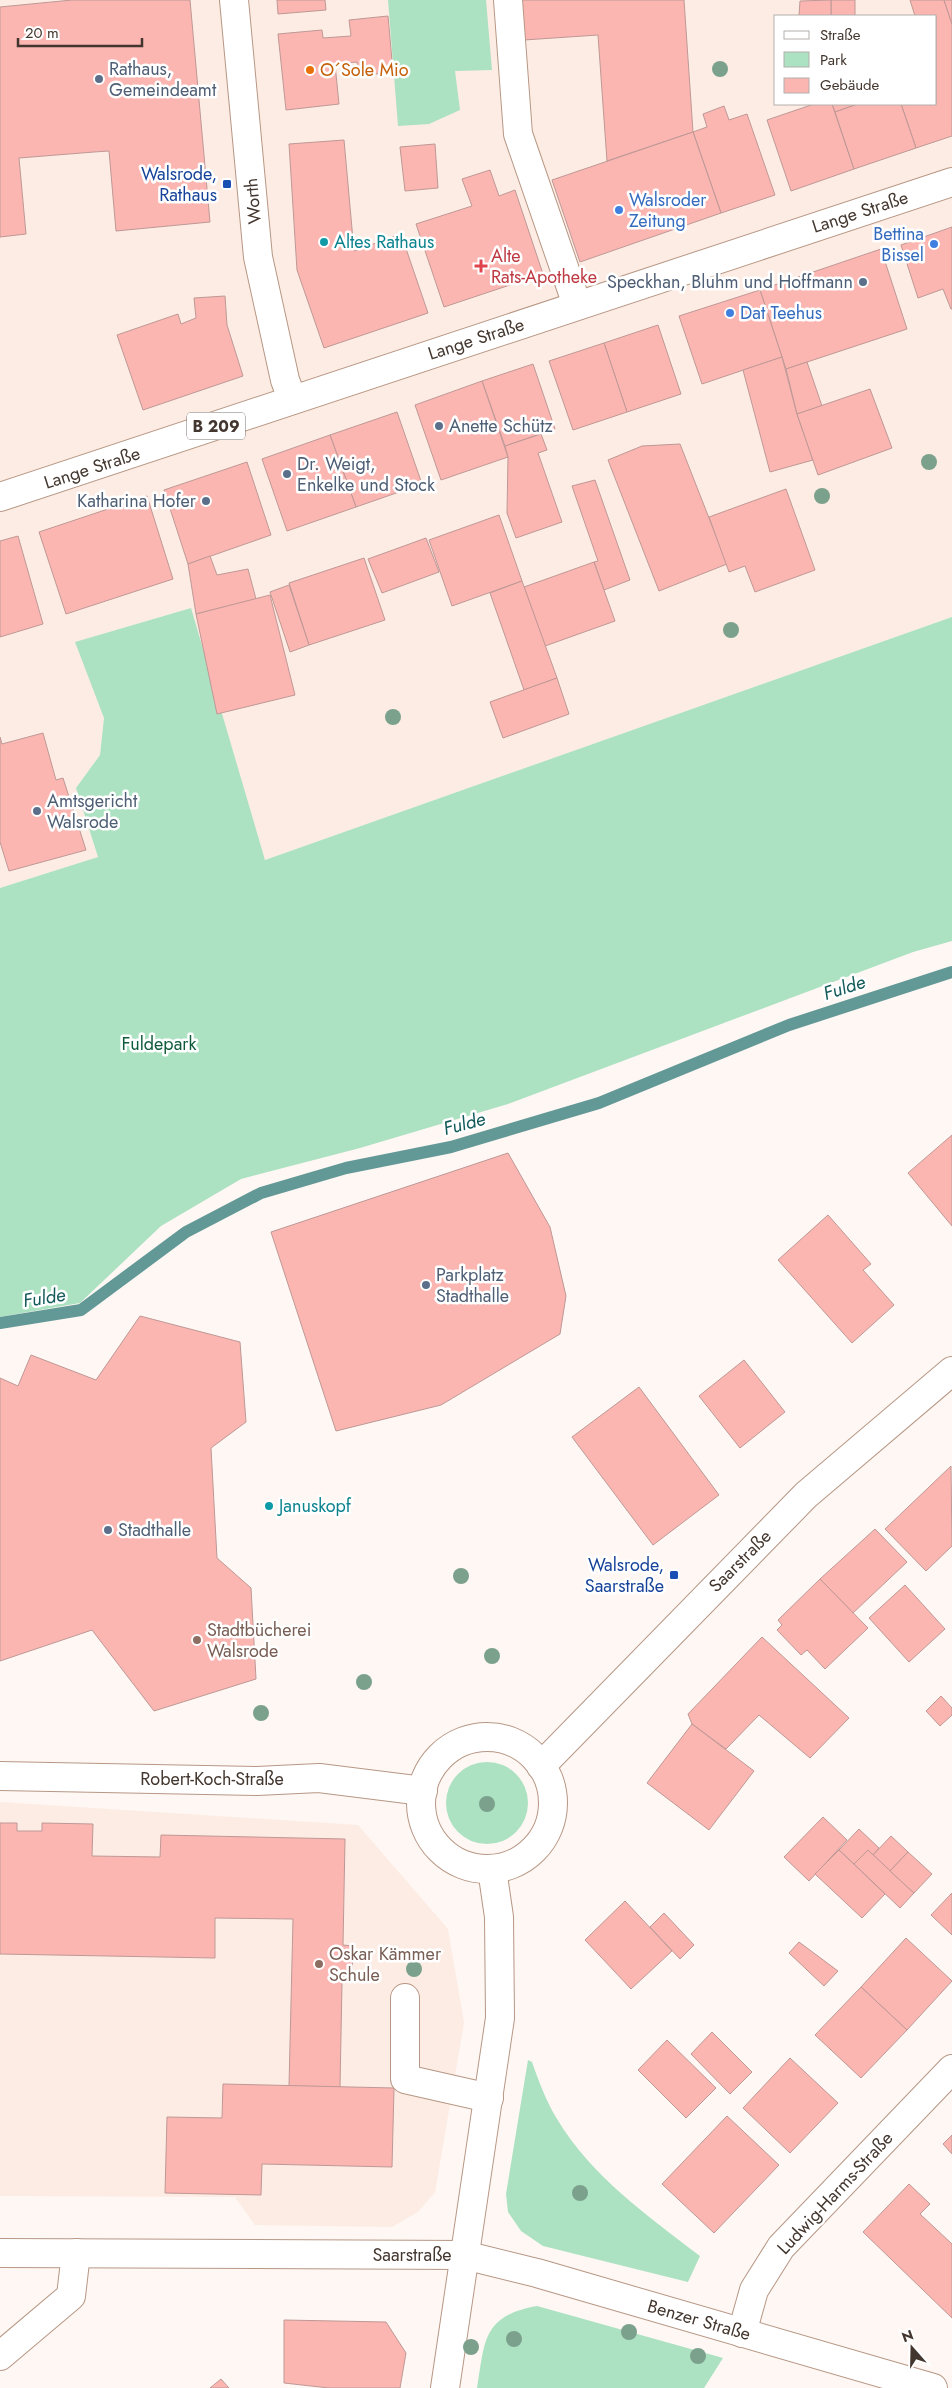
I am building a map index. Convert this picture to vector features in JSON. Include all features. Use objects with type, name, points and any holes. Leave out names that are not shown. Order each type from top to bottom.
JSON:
[{"type":"street","name":"Worth","points":[[234,0],[258,257],[283,371],[292,399]]},
{"type":"street","points":[[508,0],[518,134],[576,305]]},
{"type":"street","name":"Lange Straße","points":[[0,497],[952,182]]},
{"type":"street","name":"Saarstraße","points":[[541,1766],[806,1495],[952,1371]]},
{"type":"street","points":[[477,1738],[491,1738],[517,1745],[529,1752],[541,1766],[553,1800],[552,1814],[548,1827],[533,1850],[510,1864],[492,1869],[470,1867],[457,1862],[436,1845],[423,1820],[421,1806],[423,1791],[432,1767],[441,1757],[464,1742],[477,1738]]},
{"type":"street","name":"Robert-Koch-Straße","points":[[0,1776],[257,1781],[319,1778],[423,1791]]},
{"type":"street","name":"Saarstraße","points":[[0,2253],[464,2255],[500,2018],[499,1917],[492,1869]]},
{"type":"street","points":[[405,1998],[405,2078],[489,2098]]},
{"type":"street","name":"Ludwig-Harms-Straße","points":[[742,2333],[754,2290],[781,2247],[952,2069]]},
{"type":"street","points":[[0,2356],[71,2296],[76,2252]]},
{"type":"street","points":[[445,2388],[464,2255]]},
{"type":"street","name":"Benzer Straße","points":[[464,2255],[537,2273],[933,2388]]},
{"type":"shaded area","points":[[0,0],[952,0],[952,617],[265,860],[190,608],[76,642],[104,718],[100,755],[76,788],[98,857],[0,888]]},
{"type":"shaded area","points":[[0,1802],[358,1825],[448,1929],[464,2023],[435,2192],[418,2212],[392,2227],[255,2225],[235,2197],[0,2196]]},
{"type":"green space","points":[[388,0],[486,0],[492,70],[455,71],[460,110],[429,124],[398,126]]},
{"type":"green space","name":"Fuldepark","points":[[191,608],[265,860],[952,617],[952,941],[913,952],[508,1104],[360,1148],[241,1179],[161,1226],[80,1303],[0,1317],[0,888],[98,857],[76,788],[100,755],[104,718],[75,642]]},
{"type":"green space","points":[[487,1762],[503,1765],[516,1774],[525,1787],[528,1803],[525,1819],[516,1832],[503,1841],[487,1844],[471,1841],[458,1832],[449,1819],[446,1803],[449,1787],[458,1774],[471,1765]]},
{"type":"green space","points":[[528,2060],[532,2062],[546,2098],[557,2119],[586,2159],[622,2194],[700,2256],[688,2282],[543,2246],[521,2231],[508,2212],[506,2194]]},
{"type":"green space","points":[[537,2306],[723,2358],[704,2388],[477,2388],[482,2357],[489,2333],[506,2316],[519,2310]]},
{"type":"building","name":"Rathaus, Gemeindeamt","points":[[72,0],[190,0],[210,222],[116,231],[109,151],[94,152],[19,158],[26,234],[0,237],[0,7]]},
{"type":"building","points":[[277,0],[325,0],[326,10],[278,14]]},
{"type":"building","points":[[522,0],[684,0],[693,132],[607,161],[598,35],[524,40]]},
{"type":"building","points":[[831,0],[855,0],[855,15],[831,15]]},
{"type":"building","points":[[831,0],[831,15],[799,15],[800,1]]},
{"type":"building","points":[[910,0],[944,0],[952,24],[952,136],[916,148],[901,105],[937,105],[937,15],[915,15]]},
{"type":"building","points":[[944,0],[952,0],[952,24]]},
{"type":"building","points":[[388,16],[393,72],[359,76],[357,62],[335,64],[339,104],[286,110],[278,34],[322,30],[323,38],[351,36],[349,20]]},
{"type":"building","points":[[811,105],[832,105],[854,169],[791,191],[767,120]]},
{"type":"building","points":[[832,105],[855,105],[835,112]]},
{"type":"building","points":[[855,105],[901,105],[916,148],[854,169],[835,112]]},
{"type":"building","points":[[724,106],[729,120],[747,114],[775,195],[721,213],[693,132],[707,127],[703,114]]},
{"type":"building","points":[[693,132],[721,213],[580,262],[552,180]]},
{"type":"building","name":"Altes Rathaus","points":[[344,140],[354,251],[401,234],[428,313],[324,348],[297,270],[289,144]]},
{"type":"building","points":[[435,144],[438,188],[405,191],[400,147]]},
{"type":"building","points":[[490,170],[499,196],[515,190],[543,274],[444,307],[416,224],[472,206],[462,179]]},
{"type":"building","points":[[952,227],[951,309],[943,289],[918,298],[901,245]]},
{"type":"building","points":[[881,249],[907,329],[786,369],[760,290]]},
{"type":"building","points":[[760,290],[782,357],[702,384],[679,316]]},
{"type":"building","points":[[225,296],[227,325],[243,376],[143,410],[117,335],[178,314],[181,324],[196,318],[194,298]]},
{"type":"building","points":[[658,325],[681,394],[627,412],[604,343]]},
{"type":"building","points":[[604,343],[627,412],[573,430],[549,361]]},
{"type":"building","points":[[782,357],[797,414],[813,460],[770,472],[743,370]]},
{"type":"building","points":[[807,362],[822,406],[797,414],[786,369]]},
{"type":"building","points":[[533,364],[555,429],[505,446],[482,381]]},
{"type":"building","points":[[482,381],[508,457],[441,480],[415,405]]},
{"type":"building","points":[[870,389],[892,448],[818,475],[797,414]]},
{"type":"building","points":[[397,412],[422,484],[356,507],[330,435]]},
{"type":"building","points":[[541,434],[547,450],[538,453],[562,522],[516,538],[507,513],[508,457],[505,446]]},
{"type":"building","points":[[330,435],[356,507],[287,531],[262,459]]},
{"type":"building","points":[[680,444],[727,564],[659,591],[608,460],[642,446]]},
{"type":"building","points":[[247,462],[271,535],[188,564],[164,490]]},
{"type":"building","points":[[595,480],[630,580],[604,590],[594,562],[598,561],[572,486]]},
{"type":"building","points":[[786,489],[815,570],[755,592],[745,566],[729,572],[709,517]]},
{"type":"building","points":[[147,496],[173,579],[66,614],[39,532]]},
{"type":"building","points":[[499,515],[522,581],[452,606],[429,540]]},
{"type":"building","points":[[18,536],[43,624],[0,637],[0,541]]},
{"type":"building","points":[[426,538],[439,572],[382,593],[368,559]]},
{"type":"building","points":[[210,556],[217,575],[248,569],[256,599],[196,614],[188,564]]},
{"type":"building","points":[[364,558],[385,620],[309,645],[289,583]]},
{"type":"building","points":[[594,562],[615,621],[545,646],[524,587]]},
{"type":"building","points":[[522,581],[557,678],[524,690],[490,593]]},
{"type":"building","points":[[289,585],[309,645],[290,652],[270,592]]},
{"type":"building","points":[[270,595],[295,695],[217,714],[196,614]]},
{"type":"building","points":[[557,678],[569,714],[503,738],[490,702]]},
{"type":"building","name":"Amtsgericht Walsrode","points":[[43,733],[56,780],[63,778],[86,850],[9,871],[0,842],[0,737],[2,744]]},
{"type":"building","points":[[952,1135],[952,1226],[908,1173]]},
{"type":"building","name":"Parkplatz Stadthalle","points":[[508,1153],[550,1227],[566,1296],[560,1334],[441,1405],[336,1431],[271,1232]]},
{"type":"building","points":[[828,1215],[871,1264],[863,1270],[894,1305],[852,1343],[778,1260]]},
{"type":"building","name":"Stadthalle","points":[[140,1316],[240,1342],[246,1422],[211,1448],[217,1558],[251,1588],[256,1679],[154,1711],[92,1630],[0,1661],[0,1378],[18,1386],[31,1355],[96,1380]]},
{"type":"building","points":[[744,1360],[785,1412],[740,1448],[699,1396]]},
{"type":"building","points":[[639,1387],[719,1495],[653,1545],[572,1437]]},
{"type":"building","points":[[951,1466],[952,1546],[926,1571],[885,1529]]},
{"type":"building","points":[[875,1529],[907,1562],[853,1613],[820,1579]]},
{"type":"building","points":[[820,1579],[868,1628],[825,1669],[807,1650],[801,1655],[777,1630],[782,1625],[778,1620]]},
{"type":"building","points":[[905,1585],[945,1629],[909,1662],[869,1618]]},
{"type":"building","points":[[762,1637],[849,1718],[810,1758],[759,1715],[726,1749],[692,1724],[688,1714]]},
{"type":"building","points":[[941,1696],[952,1708],[952,1715],[940,1726],[926,1711]]},
{"type":"building","points":[[692,1724],[754,1771],[709,1830],[647,1783]]},
{"type":"building","points":[[823,1817],[847,1840],[809,1881],[784,1857]]},
{"type":"building","points":[[0,1823],[17,1823],[17,1831],[42,1831],[42,1823],[93,1824],[92,1856],[160,1857],[161,1835],[345,1839],[343,1945],[353,1946],[352,1982],[342,1982],[340,2087],[289,2086],[293,1919],[215,1918],[215,1958],[0,1954]]},
{"type":"building","points":[[859,1829],[879,1848],[873,1855],[868,1850],[854,1864],[839,1850]]},
{"type":"building","points":[[891,1836],[908,1852],[890,1871],[873,1855]]},
{"type":"building","points":[[839,1850],[885,1894],[862,1918],[815,1874]]},
{"type":"building","points":[[868,1850],[914,1893],[900,1908],[854,1864]]},
{"type":"building","points":[[908,1852],[932,1874],[914,1893],[890,1871]]},
{"type":"building","points":[[952,1893],[952,1935],[931,1915]]},
{"type":"building","points":[[625,1901],[672,1951],[631,1989],[585,1940]]},
{"type":"building","points":[[664,1913],[694,1945],[680,1959],[650,1927]]},
{"type":"building","points":[[906,1938],[952,1981],[907,2030],[861,1987]]},
{"type":"building","points":[[799,1942],[838,1971],[824,1986],[789,1953]]},
{"type":"building","points":[[861,1987],[907,2030],[861,2078],[815,2035]]},
{"type":"building","points":[[712,2032],[752,2072],[730,2094],[691,2054]]},
{"type":"building","points":[[667,2040],[716,2088],[686,2118],[638,2070]]},
{"type":"building","points":[[790,2058],[838,2103],[790,2153],[743,2108]]},
{"type":"building","points":[[223,2084],[394,2088],[392,2167],[262,2164],[261,2195],[165,2193],[167,2117],[222,2118]]},
{"type":"building","points":[[727,2116],[779,2165],[714,2233],[662,2184]]},
{"type":"building","points":[[952,2135],[952,2154],[943,2144]]},
{"type":"building","points":[[909,2184],[930,2204],[920,2214],[952,2244],[952,2318],[863,2232]]},
{"type":"building","points":[[284,2320],[386,2322],[406,2353],[400,2388],[329,2388],[284,2383]]},
{"type":"building","points":[[221,2379],[229,2388],[210,2388]]},
{"type":"waterway","name":"Fulde","points":[[0,1323],[81,1310],[186,1232],[261,1193],[346,1168],[451,1147],[599,1103],[789,1025],[952,972]]},
{"type":"place","name":"O´Sole Mio","points":[[310,70]]},
{"type":"place","name":"Rathaus, Gemeindeamt","points":[[99,79]]},
{"type":"place","name":"Walsrode, Rathaus","points":[[227,184]]},
{"type":"place","name":"Walsroder Zeitung","points":[[619,210]]},
{"type":"place","name":"Altes Rathaus","points":[[324,242]]},
{"type":"place","name":"Bettina Bissel","points":[[934,244]]},
{"type":"place","name":"Alte Rats-Apotheke","points":[[481,266]]},
{"type":"place","name":"Speckhan, Bluhm und Hoffmann","points":[[863,282]]},
{"type":"place","name":"Dat Teehus","points":[[730,313]]},
{"type":"place","name":"Anette Schütz","points":[[439,426]]},
{"type":"place","name":"Dr. Weigt, Enkelke und Stock","points":[[287,474]]},
{"type":"place","name":"Katharina Hofer","points":[[206,501]]},
{"type":"place","name":"Amtsgericht Walsrode","points":[[37,811]]},
{"type":"place","name":"Parkplatz Stadthalle","points":[[426,1285]]},
{"type":"place","name":"Januskopf","points":[[269,1506]]},
{"type":"place","name":"Stadthalle","points":[[108,1530]]},
{"type":"place","name":"Walsrode, Saarstraße","points":[[674,1575]]},
{"type":"place","name":"Stadtbücherei Walsrode","points":[[197,1640]]},
{"type":"place","name":"Oskar Kämmer Schule","points":[[319,1964]]}]
